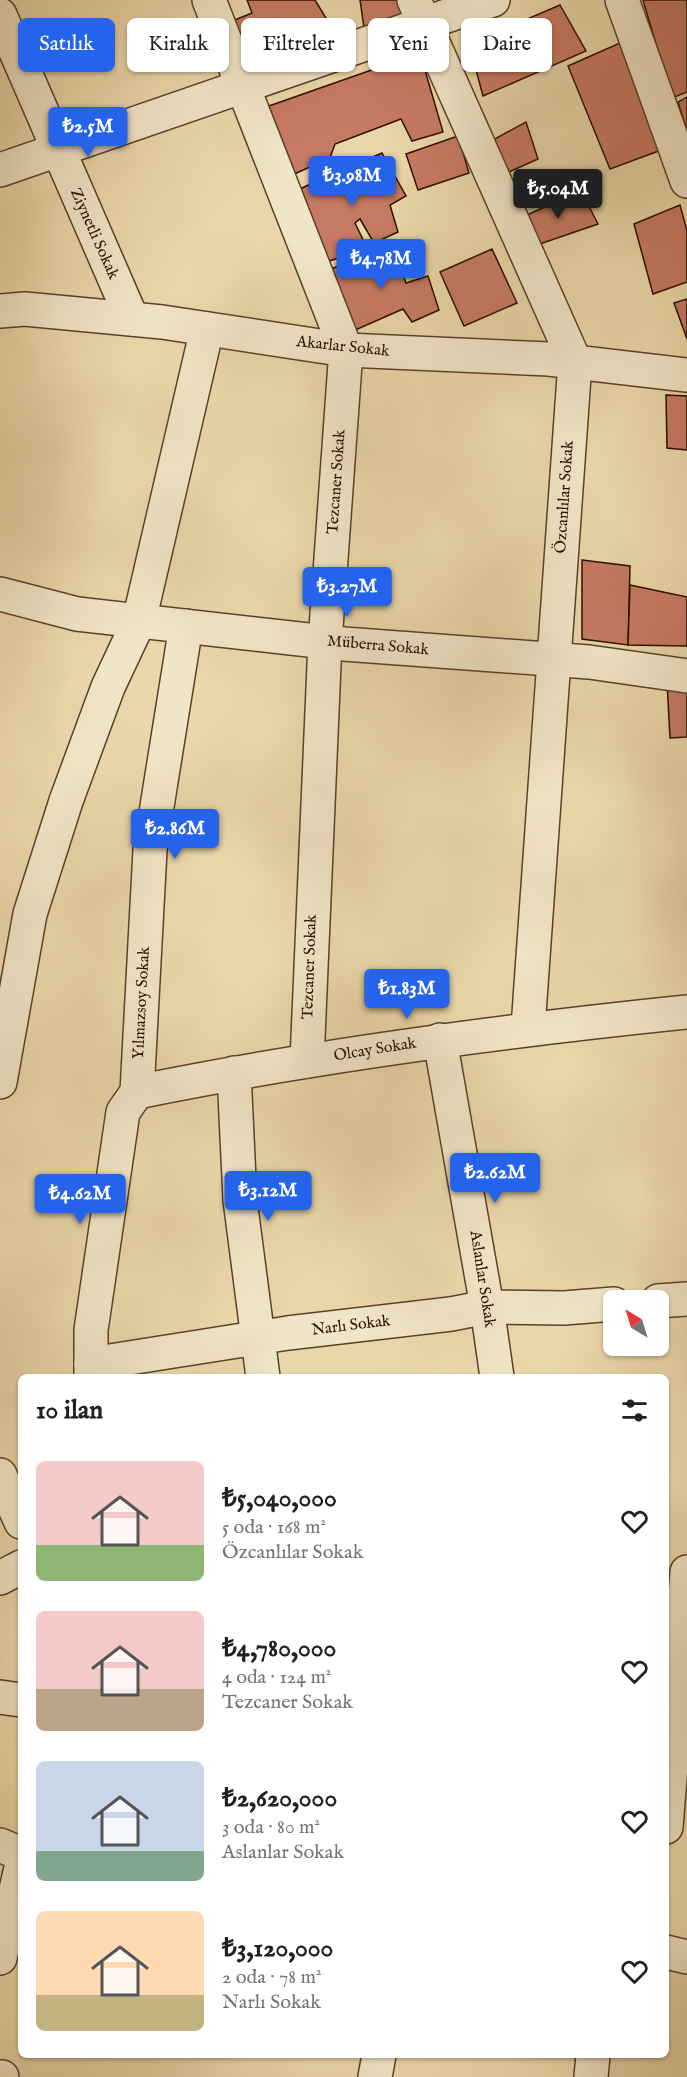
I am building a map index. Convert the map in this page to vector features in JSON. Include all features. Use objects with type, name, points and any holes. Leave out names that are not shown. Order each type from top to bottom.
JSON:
[{"type":"street","name":"Tezcaner Sokak","points":[[209,0],[346,350],[325,642],[307,1061]]},
{"type":"street","points":[[0,170],[56,148],[244,86],[419,11],[493,0]]},
{"type":"street","points":[[622,0],[687,181]]},
{"type":"street","name":"Özcanlılar Sokak","points":[[419,11],[575,363],[528,1028]]},
{"type":"street","name":"Ziynetli Sokak","points":[[0,15],[132,319]]},
{"type":"street","name":"Akarlar Sokak","points":[[0,311],[25,309],[132,319],[346,350],[575,363],[687,375]]},
{"type":"street","points":[[0,1082],[30,914],[108,687],[139,621],[207,329]]},
{"type":"street","name":"Müberra Sokak","points":[[0,594],[77,614],[325,642],[554,659],[687,675]]},
{"type":"street","name":"Yılmazsoy Sokak","points":[[91,1371],[91,1330],[123,1112],[137,1092],[150,850],[186,626]]},
{"type":"street","name":"Olcay Sokak","points":[[137,1092],[234,1073],[440,1040],[528,1028],[687,1012]]},
{"type":"street","name":"Aslanlar Sokak","points":[[440,1040],[497,1374]]},
{"type":"street","points":[[234,1073],[240,1200],[262,1374]]},
{"type":"street","points":[[669,1300],[687,1299]]},
{"type":"street","name":"Narlı Sokak","points":[[91,1371],[256,1338],[451,1314],[487,1307],[564,1308],[603,1305]]},
{"type":"street","points":[[0,1475],[18,1515]]},
{"type":"street","points":[[0,1578],[18,1569]]},
{"type":"street","points":[[669,1791],[687,1572]]},
{"type":"street","points":[[0,1697],[18,1700]]},
{"type":"street","points":[[0,1845],[18,1853]]},
{"type":"street","points":[[0,1958],[18,1881]]},
{"type":"street","points":[[669,1953],[687,1957]]},
{"type":"street","points":[[375,2077],[378,2058]]},
{"type":"street","points":[[591,2077],[593,2058]]},
{"type":"building","points":[[247,0],[315,0],[326,18],[241,18],[241,43],[230,22],[252,13]]},
{"type":"building","points":[[360,0],[405,0],[410,13],[395,18],[368,18],[368,27],[364,28]]},
{"type":"building","points":[[643,0],[687,0],[687,92],[672,98]]},
{"type":"building","points":[[560,5],[586,51],[552,66],[552,18],[530,18]]},
{"type":"building","points":[[629,39],[664,149],[610,169],[568,66]]},
{"type":"building","points":[[368,71],[426,72],[443,132],[412,141],[401,119],[335,144],[330,158],[290,176],[266,107]]},
{"type":"building","points":[[477,72],[538,72],[483,96]]},
{"type":"building","points":[[687,97],[687,131],[678,102]]},
{"type":"building","points":[[526,122],[538,159],[502,175],[491,141]]},
{"type":"building","points":[[458,136],[469,173],[418,190],[406,154]]},
{"type":"building","points":[[382,153],[406,196],[390,205],[398,232],[374,243],[360,219],[355,223],[368,250],[325,262],[295,191]]},
{"type":"building","points":[[581,191],[598,224],[531,247],[520,218]]},
{"type":"building","points":[[680,205],[687,231],[687,282],[653,294],[634,224]]},
{"type":"building","points":[[392,246],[406,283],[428,276],[439,310],[412,322],[403,309],[353,331],[328,270]]},
{"type":"building","points":[[492,249],[517,303],[464,326],[440,272]]},
{"type":"building","points":[[687,299],[687,339],[674,303]]},
{"type":"building","points":[[666,395],[687,396],[687,450],[667,448]]},
{"type":"building","points":[[582,560],[630,566],[628,645],[582,639]]},
{"type":"building","points":[[630,585],[687,597],[687,646],[628,645]]},
{"type":"building","points":[[667,682],[687,684],[687,737],[670,738]]}]
